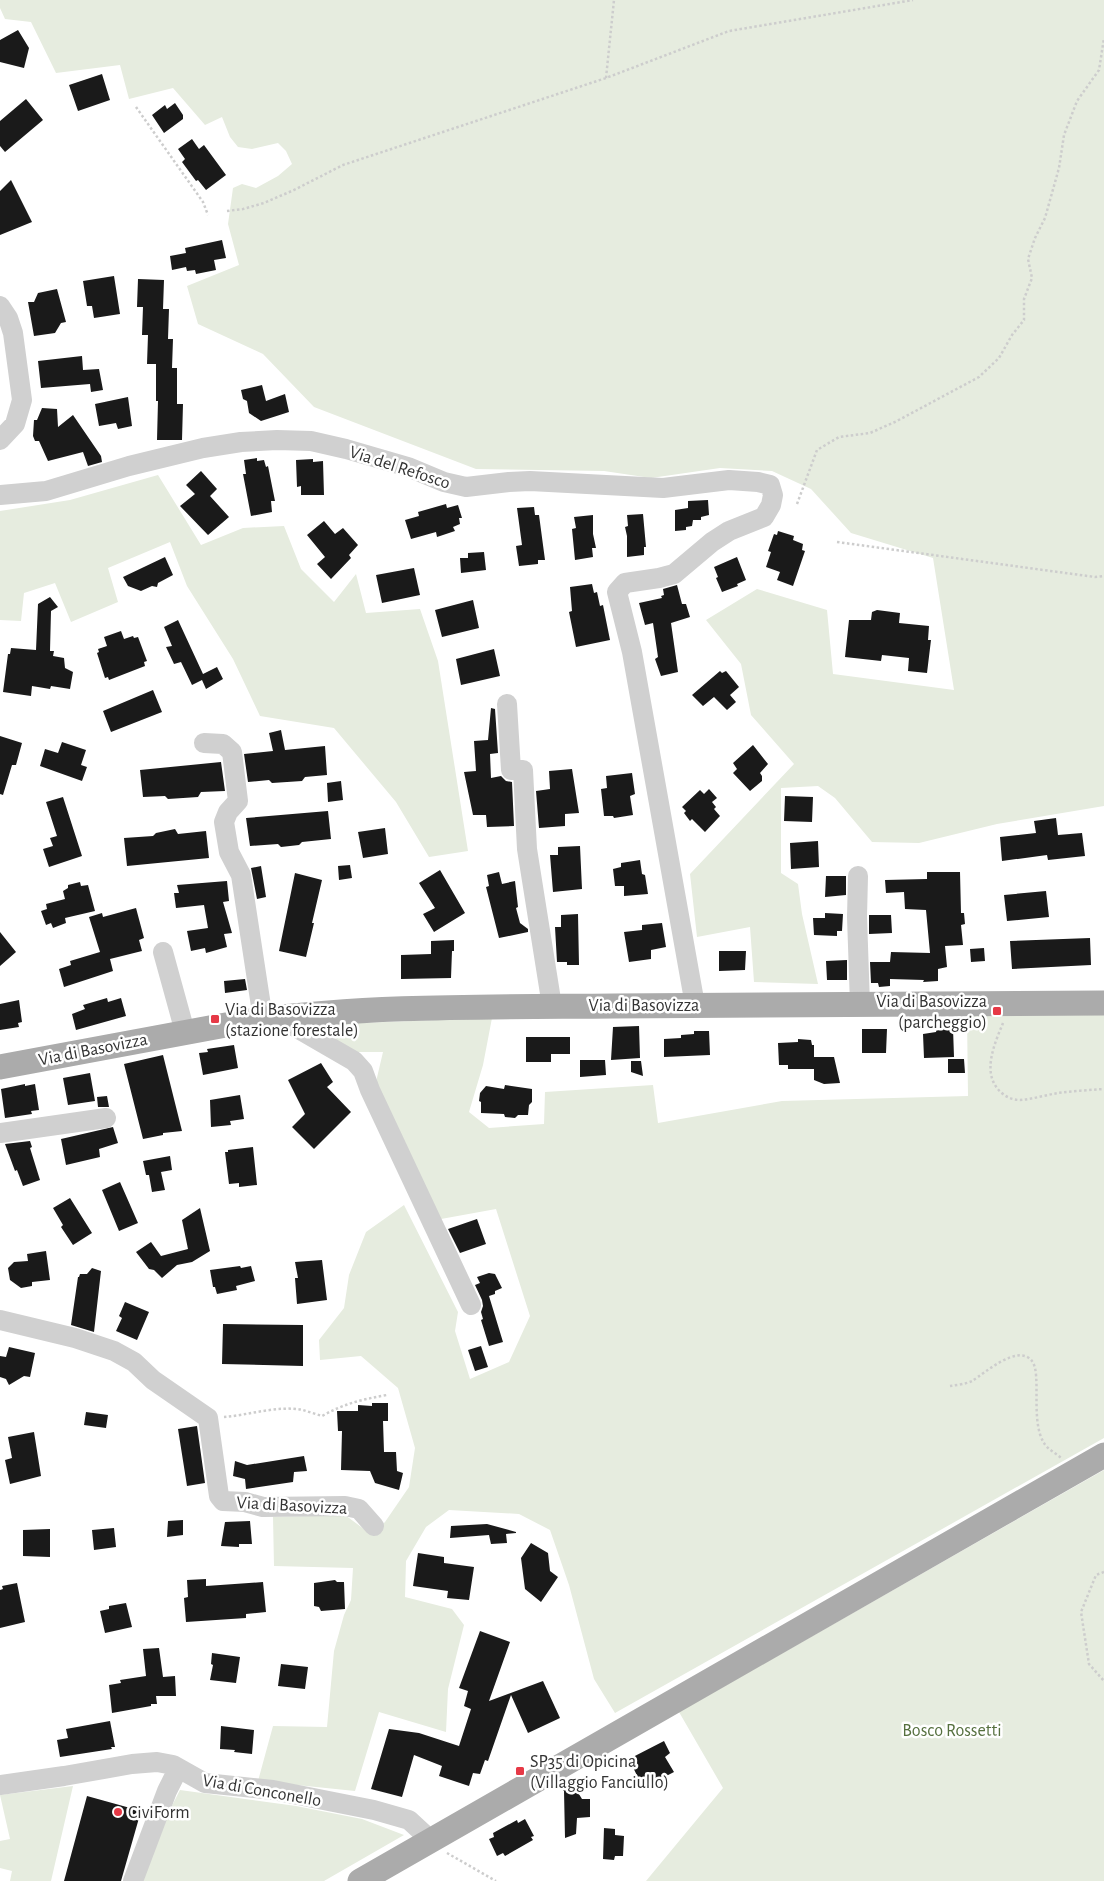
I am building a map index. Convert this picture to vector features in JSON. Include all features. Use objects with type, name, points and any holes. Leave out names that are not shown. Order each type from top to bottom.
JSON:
[{"type":"main road","name":"Via di Basovizza","points":[[0,1067],[270,1018],[387,1009],[552,1006],[1104,1003]]},
{"type":"main road","points":[[360,1881],[1104,1455]]},
{"type":"street","points":[[0,306],[8,318],[13,333],[22,400],[15,424],[0,440]]},
{"type":"street","name":"Via del Refosco","points":[[0,495],[46,491],[129,466],[203,448],[241,442],[311,441],[380,458],[444,482],[466,487],[530,481],[663,488],[728,480],[758,482],[770,485],[773,495],[771,505],[764,517],[729,531],[674,574],[624,583],[616,592],[632,652],[695,1005]]},
{"type":"street","points":[[507,704],[511,770],[523,770],[527,849],[552,1006]]},
{"type":"street","points":[[204,743],[223,744],[232,752],[238,801],[228,812],[224,822],[229,852],[241,874],[270,1018],[354,1061],[363,1071],[370,1090],[470,1305]]},
{"type":"street","points":[[858,876],[857,917],[860,1004]]},
{"type":"street","points":[[163,952],[185,1032]]},
{"type":"street","points":[[0,1133],[106,1118]]},
{"type":"street","points":[[0,1320],[75,1338],[114,1351],[134,1362],[153,1380],[208,1418]]},
{"type":"street","name":"Via di Basovizza","points":[[208,1418],[218,1496],[223,1501],[245,1502],[263,1507],[345,1506],[359,1510],[374,1526]]},
{"type":"street","name":"Via di Conconello","points":[[0,1785],[132,1764],[157,1762],[173,1765],[205,1783],[273,1790],[374,1810],[409,1820],[429,1841]]},
{"type":"street","points":[[133,1881],[167,1791],[178,1769]]},
{"type":"path","points":[[606,78],[614,0]]},
{"type":"path","points":[[227,211],[244,209],[264,203],[343,165],[606,78],[730,31],[913,0]]},
{"type":"path","points":[[797,504],[817,450],[840,437],[870,433],[895,422],[979,377],[999,358],[1024,320],[1024,299],[1032,278],[1028,259],[1035,238],[1045,218],[1059,168],[1064,135],[1077,101],[1099,70],[1104,38]]},
{"type":"path","points":[[136,107],[202,202],[208,215]]},
{"type":"path","points":[[837,542],[1095,577],[1104,576]]},
{"type":"path","points":[[1010,1003],[994,1045],[990,1065],[992,1081],[998,1090],[1008,1098],[1019,1100],[1059,1093],[1104,1089]]},
{"type":"path","points":[[950,1386],[970,1382],[1006,1359],[1018,1355],[1026,1356],[1033,1362],[1036,1374],[1036,1416],[1040,1435],[1045,1446],[1062,1460],[1072,1473]]},
{"type":"path","points":[[208,1418],[244,1416],[277,1410],[301,1410],[322,1416],[334,1408],[354,1401],[386,1395]]},
{"type":"path","points":[[1104,1572],[1096,1575],[1081,1612],[1089,1664],[1104,1681]]},
{"type":"path","points":[[429,1841],[496,1881]]},
{"type":"green space","points":[[0,0],[1104,0],[1104,806],[997,824],[919,843],[872,842],[835,798],[818,786],[781,788],[781,873],[798,884],[802,914],[818,984],[754,982],[750,927],[697,937],[690,874],[794,764],[751,715],[741,664],[706,620],[757,589],[827,610],[833,674],[954,690],[933,558],[851,533],[811,489],[772,471],[720,468],[651,478],[604,471],[476,469],[314,407],[263,354],[198,324],[187,286],[239,265],[228,224],[233,188],[242,184],[256,188],[278,176],[292,164],[286,151],[278,143],[252,149],[238,147],[230,137],[222,117],[205,125],[173,88],[129,99],[120,65],[56,73],[31,22],[5,19],[0,8]]},
{"type":"green space","points":[[158,475],[201,545],[243,528],[284,526],[301,569],[334,602],[356,574],[366,613],[420,609],[438,661],[468,851],[429,857],[396,802],[334,728],[260,716],[233,659],[187,586],[170,542],[108,568],[118,602],[71,622],[55,583],[24,593],[21,621],[0,620],[0,511],[70,500]]},
{"type":"green space","points":[[1104,1013],[1104,1438],[615,1713],[594,1679],[569,1585],[550,1530],[519,1514],[449,1510],[426,1527],[406,1561],[405,1597],[452,1609],[464,1625],[448,1689],[446,1732],[379,1712],[355,1791],[258,1781],[273,1726],[327,1727],[334,1651],[344,1615],[351,1600],[353,1568],[274,1566],[273,1517],[345,1515],[372,1535],[385,1522],[409,1487],[415,1448],[398,1388],[361,1356],[320,1360],[319,1340],[344,1308],[349,1275],[366,1232],[404,1205],[458,1312],[455,1331],[470,1379],[509,1362],[530,1316],[496,1209],[441,1219],[375,1086],[383,1052],[354,1052],[305,1025],[492,1018],[483,1065],[469,1112],[489,1128],[544,1124],[545,1092],[653,1085],[658,1123],[782,1101],[968,1096],[967,1015]]},
{"type":"green space","name":"Bosco Rossetti","points":[[1104,1470],[1104,1881],[646,1881],[723,1788],[679,1712]]},
{"type":"green space","points":[[73,1786],[51,1881],[10,1881],[12,1871],[0,1868],[0,1841],[10,1839],[0,1795]]},
{"type":"green space","points":[[180,1790],[296,1806],[362,1819],[404,1835],[324,1881],[143,1881],[158,1833]]},
{"type":"building","points":[[18,30],[29,48],[24,68],[0,62],[0,40]]},
{"type":"building","points":[[102,74],[110,100],[78,111],[69,85]]},
{"type":"building","points":[[26,99],[43,120],[5,152],[0,146],[0,121]]},
{"type":"building","points":[[175,103],[183,115],[183,119],[164,133],[152,115],[165,105],[167,109]]},
{"type":"building","points":[[192,139],[199,149],[204,145],[226,175],[206,190],[198,180],[196,181],[182,162],[185,159],[178,149]]},
{"type":"building","points":[[11,180],[32,222],[0,235],[0,191]]},
{"type":"building","points":[[222,240],[226,258],[214,260],[216,270],[196,274],[195,270],[187,271],[186,267],[172,270],[170,256],[186,253],[185,248]]},
{"type":"building","points":[[114,276],[120,314],[94,318],[92,306],[87,306],[83,281]]},
{"type":"building","points":[[138,279],[164,280],[163,309],[169,309],[168,339],[173,339],[172,368],[177,368],[177,404],[183,404],[182,440],[157,440],[158,401],[156,401],[156,364],[147,364],[148,335],[142,335],[143,307],[137,307]]},
{"type":"building","points":[[57,289],[66,322],[61,323],[55,333],[34,336],[28,302],[34,302],[38,293]]},
{"type":"building","points":[[82,356],[83,370],[99,369],[103,390],[91,392],[90,384],[41,388],[38,361]]},
{"type":"building","points":[[262,385],[266,401],[285,394],[289,412],[261,421],[249,413],[247,401],[243,399],[241,390]]},
{"type":"building","points":[[128,397],[132,426],[118,429],[116,423],[99,426],[95,404]]},
{"type":"building","points":[[42,408],[57,409],[58,427],[73,415],[101,456],[102,462],[88,466],[83,452],[48,461],[39,441],[35,441],[33,436],[34,420],[37,420]]},
{"type":"building","points":[[257,458],[257,461],[264,460],[266,467],[268,466],[275,501],[271,501],[272,512],[251,516],[243,474],[246,474],[244,460]]},
{"type":"building","points":[[313,459],[313,462],[323,461],[324,495],[301,495],[301,486],[297,487],[296,460]]},
{"type":"building","points":[[201,471],[217,489],[210,496],[229,517],[208,535],[180,506],[195,494],[186,485]]},
{"type":"building","points":[[708,500],[709,515],[701,517],[701,520],[693,520],[692,526],[686,527],[686,530],[675,531],[675,510],[688,508],[688,501]]},
{"type":"building","points":[[446,504],[447,508],[458,505],[462,518],[459,518],[460,524],[453,527],[455,531],[437,537],[436,532],[411,539],[405,520],[419,516],[418,512]]},
{"type":"building","points":[[534,507],[535,515],[539,515],[545,560],[538,560],[538,564],[519,566],[516,546],[522,545],[517,508]]},
{"type":"building","points":[[643,514],[646,547],[644,547],[644,555],[627,557],[625,527],[628,526],[627,515]]},
{"type":"building","points":[[593,515],[593,534],[596,548],[592,548],[593,557],[575,560],[572,529],[576,528],[574,517]]},
{"type":"building","points":[[324,521],[335,534],[343,528],[358,545],[349,555],[351,558],[331,579],[317,564],[325,557],[307,535]]},
{"type":"building","points":[[778,531],[794,536],[793,540],[803,544],[802,550],[805,551],[793,586],[777,580],[780,572],[766,567],[771,552],[768,551],[774,534],[777,535]]},
{"type":"building","points":[[484,552],[486,570],[461,573],[460,558],[468,558],[468,553]]},
{"type":"building","points":[[165,557],[173,575],[158,583],[157,587],[152,586],[141,591],[128,586],[123,577]]},
{"type":"building","points":[[737,557],[746,580],[737,584],[738,586],[722,592],[714,567]]},
{"type":"building","points":[[414,568],[420,595],[382,603],[376,575]]},
{"type":"building","points":[[592,584],[594,593],[597,592],[600,606],[603,605],[610,640],[576,647],[569,612],[572,611],[570,587]]},
{"type":"building","points":[[677,585],[682,604],[686,604],[690,617],[671,623],[678,672],[661,676],[655,659],[658,657],[653,623],[645,625],[639,603],[662,598],[661,596],[664,595],[663,589]]},
{"type":"building","points":[[50,597],[58,607],[51,611],[50,651],[54,651],[53,656],[64,658],[65,668],[73,672],[70,689],[51,686],[50,689],[32,686],[31,696],[3,692],[8,654],[10,654],[11,648],[36,650],[38,604]]},
{"type":"building","points":[[473,600],[479,628],[442,637],[435,610]]},
{"type":"building","points":[[877,610],[900,613],[899,623],[929,626],[928,640],[931,640],[927,673],[908,671],[909,658],[882,655],[881,661],[845,657],[849,620],[871,620],[872,612]]},
{"type":"building","points":[[178,620],[203,674],[217,667],[223,679],[206,689],[202,680],[192,685],[181,662],[174,664],[166,647],[172,646],[164,627]]},
{"type":"building","points":[[121,631],[124,639],[133,636],[134,638],[138,637],[147,661],[144,662],[145,666],[109,680],[108,677],[105,678],[97,653],[99,652],[98,649],[107,646],[104,637]]},
{"type":"building","points":[[494,649],[500,676],[461,685],[456,659]]},
{"type":"building","points":[[720,671],[722,673],[726,671],[739,687],[730,695],[736,702],[727,710],[714,697],[703,706],[692,695]]},
{"type":"building","points":[[153,690],[162,712],[111,732],[103,711]]},
{"type":"building","points":[[491,708],[495,709],[498,753],[490,754],[491,778],[501,776],[506,781],[512,782],[514,826],[487,827],[486,815],[473,815],[464,772],[476,771],[474,741],[488,740]]},
{"type":"building","points":[[281,730],[285,750],[325,746],[327,775],[305,777],[302,781],[272,783],[269,780],[248,782],[244,754],[273,751],[269,733]]},
{"type":"building","points":[[0,736],[22,743],[16,765],[12,765],[3,795],[0,794]]},
{"type":"building","points":[[62,742],[86,750],[81,765],[87,767],[82,781],[40,766],[45,749],[58,753]]},
{"type":"building","points":[[753,745],[768,764],[760,773],[762,781],[750,791],[733,773],[737,769],[733,763]]},
{"type":"building","points":[[221,762],[225,791],[201,792],[198,797],[168,799],[165,796],[143,797],[140,770]]},
{"type":"building","points":[[572,769],[579,813],[565,814],[565,826],[539,828],[536,791],[550,789],[549,771]]},
{"type":"building","points":[[632,773],[635,794],[630,796],[633,815],[614,818],[613,816],[604,816],[601,789],[607,788],[606,776]]},
{"type":"building","points":[[341,781],[343,800],[328,802],[327,783]]},
{"type":"building","points":[[709,789],[717,798],[712,802],[716,807],[714,809],[720,816],[705,832],[692,819],[690,821],[682,807],[700,790],[704,794]]},
{"type":"building","points":[[785,796],[813,797],[812,822],[784,821]]},
{"type":"building","points":[[63,797],[82,856],[49,867],[43,849],[53,846],[50,838],[57,836],[46,802]]},
{"type":"building","points":[[328,811],[331,839],[302,842],[299,845],[281,847],[278,844],[250,846],[246,818]]},
{"type":"building","points":[[1056,818],[1058,835],[1082,833],[1085,856],[1048,860],[1047,855],[1002,861],[1000,837],[1036,833],[1034,821]]},
{"type":"building","points":[[385,828],[388,854],[363,858],[358,832]]},
{"type":"building","points":[[175,829],[178,834],[206,831],[209,858],[127,866],[124,838],[153,836],[156,833]]},
{"type":"building","points":[[818,841],[819,867],[791,869],[790,843]]},
{"type":"building","points":[[580,846],[582,889],[553,892],[550,855],[558,855],[558,847]]},
{"type":"building","points":[[640,860],[648,894],[624,896],[624,886],[615,886],[613,869],[621,867],[621,863]]},
{"type":"building","points":[[350,865],[352,878],[339,880],[338,866]]},
{"type":"building","points":[[261,866],[266,897],[257,899],[251,868]]},
{"type":"building","points":[[440,870],[465,913],[434,932],[423,914],[435,908],[419,883]]},
{"type":"building","points":[[499,872],[502,884],[515,881],[518,907],[516,908],[520,923],[528,929],[528,932],[499,938],[486,887],[489,886],[487,875]]},
{"type":"building","points":[[927,872],[960,872],[961,913],[964,913],[965,924],[961,925],[963,945],[945,946],[947,967],[938,969],[938,981],[923,982],[924,980],[890,979],[890,986],[879,987],[878,983],[871,983],[870,962],[890,962],[891,952],[930,953],[926,910],[905,909],[904,892],[886,893],[885,880],[927,879]]},
{"type":"building","points":[[295,873],[322,880],[306,957],[279,951]]},
{"type":"building","points":[[826,876],[846,876],[846,895],[825,897]]},
{"type":"building","points":[[227,881],[229,901],[223,902],[232,933],[224,934],[227,947],[206,953],[205,948],[191,951],[187,931],[208,928],[204,905],[176,908],[174,893],[179,893],[177,885]]},
{"type":"building","points":[[80,882],[81,886],[88,885],[95,911],[65,918],[66,923],[53,928],[51,923],[46,925],[41,911],[47,909],[46,904],[65,899],[63,891],[68,888],[68,885]]},
{"type":"building","points":[[1046,891],[1049,917],[1007,921],[1004,895]]},
{"type":"building","points":[[136,908],[144,938],[139,940],[142,951],[110,959],[113,971],[64,987],[59,969],[71,965],[70,961],[100,952],[89,917],[102,913],[103,917]]},
{"type":"building","points":[[825,913],[843,914],[842,931],[837,931],[837,936],[814,935],[813,918],[825,918]]},
{"type":"building","points":[[578,914],[579,965],[567,965],[567,962],[557,962],[555,927],[561,927],[561,915]]},
{"type":"building","points":[[869,915],[891,915],[892,933],[869,934]]},
{"type":"building","points":[[662,923],[666,947],[651,950],[651,959],[629,962],[624,932],[642,930],[642,925]]},
{"type":"building","points":[[0,932],[16,952],[0,966]]},
{"type":"building","points":[[1090,938],[1091,965],[1012,969],[1010,941]]},
{"type":"building","points":[[454,940],[451,978],[401,979],[401,955],[431,954],[431,941]]},
{"type":"building","points":[[984,948],[985,961],[971,962],[970,949]]},
{"type":"building","points":[[719,951],[746,951],[745,970],[719,971]]},
{"type":"building","points":[[847,960],[847,980],[827,980],[826,961]]},
{"type":"building","points":[[245,979],[247,990],[225,993],[224,981]]},
{"type":"building","points":[[107,998],[108,1002],[121,998],[126,1016],[76,1030],[72,1014],[85,1009],[83,1005]]},
{"type":"building","points":[[19,1000],[22,1022],[18,1023],[19,1027],[0,1030],[0,1004]]},
{"type":"building","points":[[639,1026],[640,1058],[611,1060],[613,1027]]},
{"type":"building","points":[[937,1028],[953,1028],[954,1057],[924,1058],[923,1034],[936,1032]]},
{"type":"building","points":[[862,1029],[887,1029],[886,1053],[862,1053]]},
{"type":"building","points":[[694,1031],[709,1031],[710,1055],[664,1057],[664,1039],[681,1038],[681,1035],[694,1034]]},
{"type":"building","points":[[526,1037],[570,1037],[570,1054],[551,1054],[551,1062],[526,1062]]},
{"type":"building","points":[[798,1039],[811,1040],[812,1045],[814,1045],[814,1057],[834,1057],[840,1083],[824,1084],[814,1080],[814,1069],[788,1069],[788,1065],[779,1065],[778,1043],[798,1042]]},
{"type":"building","points":[[234,1045],[238,1068],[203,1075],[199,1053],[208,1052],[207,1049]]},
{"type":"building","points":[[163,1055],[182,1131],[163,1133],[163,1135],[143,1139],[124,1064]]},
{"type":"building","points":[[948,1059],[964,1059],[965,1073],[948,1073]]},
{"type":"building","points":[[580,1060],[605,1060],[606,1075],[580,1077]]},
{"type":"building","points":[[631,1061],[641,1061],[643,1076],[631,1072]]},
{"type":"building","points":[[321,1063],[333,1082],[327,1087],[351,1112],[314,1149],[292,1127],[305,1114],[288,1080]]},
{"type":"building","points":[[90,1073],[95,1101],[68,1105],[63,1078]]},
{"type":"building","points":[[25,1084],[25,1086],[35,1084],[39,1110],[31,1111],[32,1114],[5,1118],[1,1089]]},
{"type":"building","points":[[505,1085],[532,1089],[532,1102],[529,1105],[528,1115],[518,1115],[515,1118],[505,1117],[504,1114],[481,1113],[480,1093],[486,1086],[504,1089]]},
{"type":"building","points":[[240,1095],[244,1119],[230,1121],[231,1125],[211,1127],[210,1100]]},
{"type":"building","points":[[107,1096],[109,1107],[98,1107],[97,1097]]},
{"type":"building","points":[[113,1127],[118,1143],[99,1149],[100,1157],[66,1165],[61,1139]]},
{"type":"building","points":[[30,1141],[32,1147],[30,1148],[40,1180],[23,1186],[5,1144]]},
{"type":"building","points":[[253,1147],[257,1185],[239,1187],[239,1183],[229,1184],[225,1152]]},
{"type":"building","points":[[170,1156],[172,1170],[161,1172],[165,1190],[152,1192],[149,1175],[146,1175],[143,1161]]},
{"type":"building","points":[[120,1182],[138,1223],[119,1231],[102,1190]]},
{"type":"building","points":[[70,1198],[92,1233],[73,1245],[61,1227],[63,1225],[53,1208]]},
{"type":"building","points":[[200,1208],[210,1251],[192,1262],[177,1265],[162,1278],[154,1270],[149,1269],[136,1252],[151,1242],[161,1256],[188,1249],[182,1220]]},
{"type":"building","points":[[477,1219],[486,1244],[460,1253],[448,1229]]},
{"type":"building","points":[[46,1251],[50,1280],[32,1282],[32,1286],[21,1288],[10,1280],[8,1268],[14,1262],[28,1261],[27,1254]]},
{"type":"building","points":[[322,1260],[327,1300],[297,1304],[295,1278],[298,1278],[295,1262]]},
{"type":"building","points":[[240,1266],[241,1268],[251,1266],[255,1281],[236,1286],[237,1290],[217,1294],[215,1287],[213,1287],[210,1270]]},
{"type":"building","points":[[92,1268],[101,1271],[94,1332],[71,1325],[78,1277],[80,1274],[87,1274]]},
{"type":"building","points":[[489,1273],[495,1274],[502,1288],[489,1296],[503,1342],[489,1346],[481,1320],[483,1319],[481,1312],[482,1300],[475,1285],[480,1283],[477,1277]]},
{"type":"building","points":[[125,1302],[149,1312],[137,1340],[116,1331],[122,1318],[119,1316]]},
{"type":"building","points":[[223,1324],[303,1325],[303,1366],[222,1364]]},
{"type":"building","points":[[481,1346],[488,1367],[475,1371],[468,1350]]},
{"type":"building","points":[[9,1347],[35,1353],[30,1377],[24,1376],[9,1385],[6,1379],[0,1377],[0,1356],[6,1357]]},
{"type":"building","points":[[372,1403],[388,1403],[388,1421],[383,1421],[384,1452],[396,1452],[397,1471],[403,1473],[399,1490],[375,1483],[370,1471],[341,1470],[342,1431],[338,1431],[337,1411],[358,1411],[358,1405],[372,1406]]},
{"type":"building","points":[[86,1412],[108,1415],[106,1428],[84,1425]]},
{"type":"building","points":[[197,1426],[205,1483],[187,1486],[178,1429]]},
{"type":"building","points":[[34,1432],[41,1476],[10,1484],[5,1460],[12,1458],[8,1437]]},
{"type":"building","points":[[304,1456],[307,1471],[294,1472],[293,1482],[246,1489],[245,1479],[233,1476],[235,1461],[247,1465]]},
{"type":"building","points":[[183,1520],[183,1535],[167,1537],[168,1521]]},
{"type":"building","points":[[250,1521],[252,1544],[239,1544],[239,1547],[221,1546],[225,1522]]},
{"type":"building","points":[[487,1524],[516,1533],[506,1534],[507,1543],[491,1544],[489,1535],[450,1538],[451,1526]]},
{"type":"building","points":[[114,1528],[116,1547],[94,1550],[92,1530]]},
{"type":"building","points":[[50,1529],[50,1557],[23,1556],[23,1530]]},
{"type":"building","points":[[531,1543],[548,1553],[550,1571],[558,1577],[541,1602],[525,1589],[521,1558]]},
{"type":"building","points":[[418,1553],[444,1557],[444,1563],[474,1567],[469,1600],[447,1598],[448,1591],[413,1586]]},
{"type":"building","points":[[206,1579],[206,1586],[263,1582],[266,1612],[246,1614],[246,1618],[186,1622],[184,1598],[188,1597],[187,1580]]},
{"type":"building","points":[[335,1580],[337,1582],[344,1582],[345,1609],[321,1611],[319,1607],[314,1606],[314,1583]]},
{"type":"building","points":[[17,1583],[25,1622],[0,1628],[0,1590],[3,1589],[2,1586]]},
{"type":"building","points":[[126,1603],[132,1627],[105,1633],[100,1611],[109,1609],[109,1606]]},
{"type":"building","points":[[480,1631],[510,1642],[489,1701],[543,1681],[560,1718],[528,1733],[511,1695],[488,1761],[485,1760],[480,1774],[473,1773],[469,1786],[439,1776],[442,1766],[414,1755],[402,1797],[371,1789],[389,1729],[419,1733],[459,1746],[471,1709],[464,1706],[468,1691],[459,1688]]},
{"type":"building","points":[[159,1648],[163,1677],[175,1676],[176,1696],[156,1696],[157,1704],[112,1713],[109,1685],[121,1683],[120,1680],[146,1676],[143,1649]]},
{"type":"building","points":[[212,1653],[240,1657],[236,1683],[210,1680],[213,1665],[211,1664]]},
{"type":"building","points":[[281,1664],[308,1667],[305,1689],[278,1686]]},
{"type":"building","points":[[110,1721],[115,1747],[60,1757],[57,1740],[68,1738],[66,1729]]},
{"type":"building","points":[[221,1726],[254,1730],[252,1754],[220,1749]]},
{"type":"building","points":[[664,1741],[670,1753],[665,1757],[674,1772],[643,1788],[629,1759]]},
{"type":"building","points":[[569,1778],[582,1799],[590,1799],[590,1817],[577,1818],[576,1834],[565,1838],[564,1791],[560,1786]]},
{"type":"building","points":[[87,1796],[141,1811],[121,1881],[64,1881]]},
{"type":"building","points":[[525,1819],[534,1836],[531,1837],[533,1840],[505,1856],[503,1853],[497,1856],[489,1839],[494,1837],[493,1833],[517,1820],[518,1823]]},
{"type":"building","points":[[604,1828],[615,1829],[615,1835],[624,1836],[623,1856],[615,1856],[614,1860],[603,1859]]},
{"type":"place","name":"Via di Basovizza (parcheggio)","points":[[997,1011]]},
{"type":"place","name":"Via di Basovizza (stazione forestale)","points":[[215,1019]]},
{"type":"place","name":"SP35 di Opicina (Villaggio Fanciullo)","points":[[520,1771]]},
{"type":"place","name":"CiviForm","points":[[118,1812]]}]
